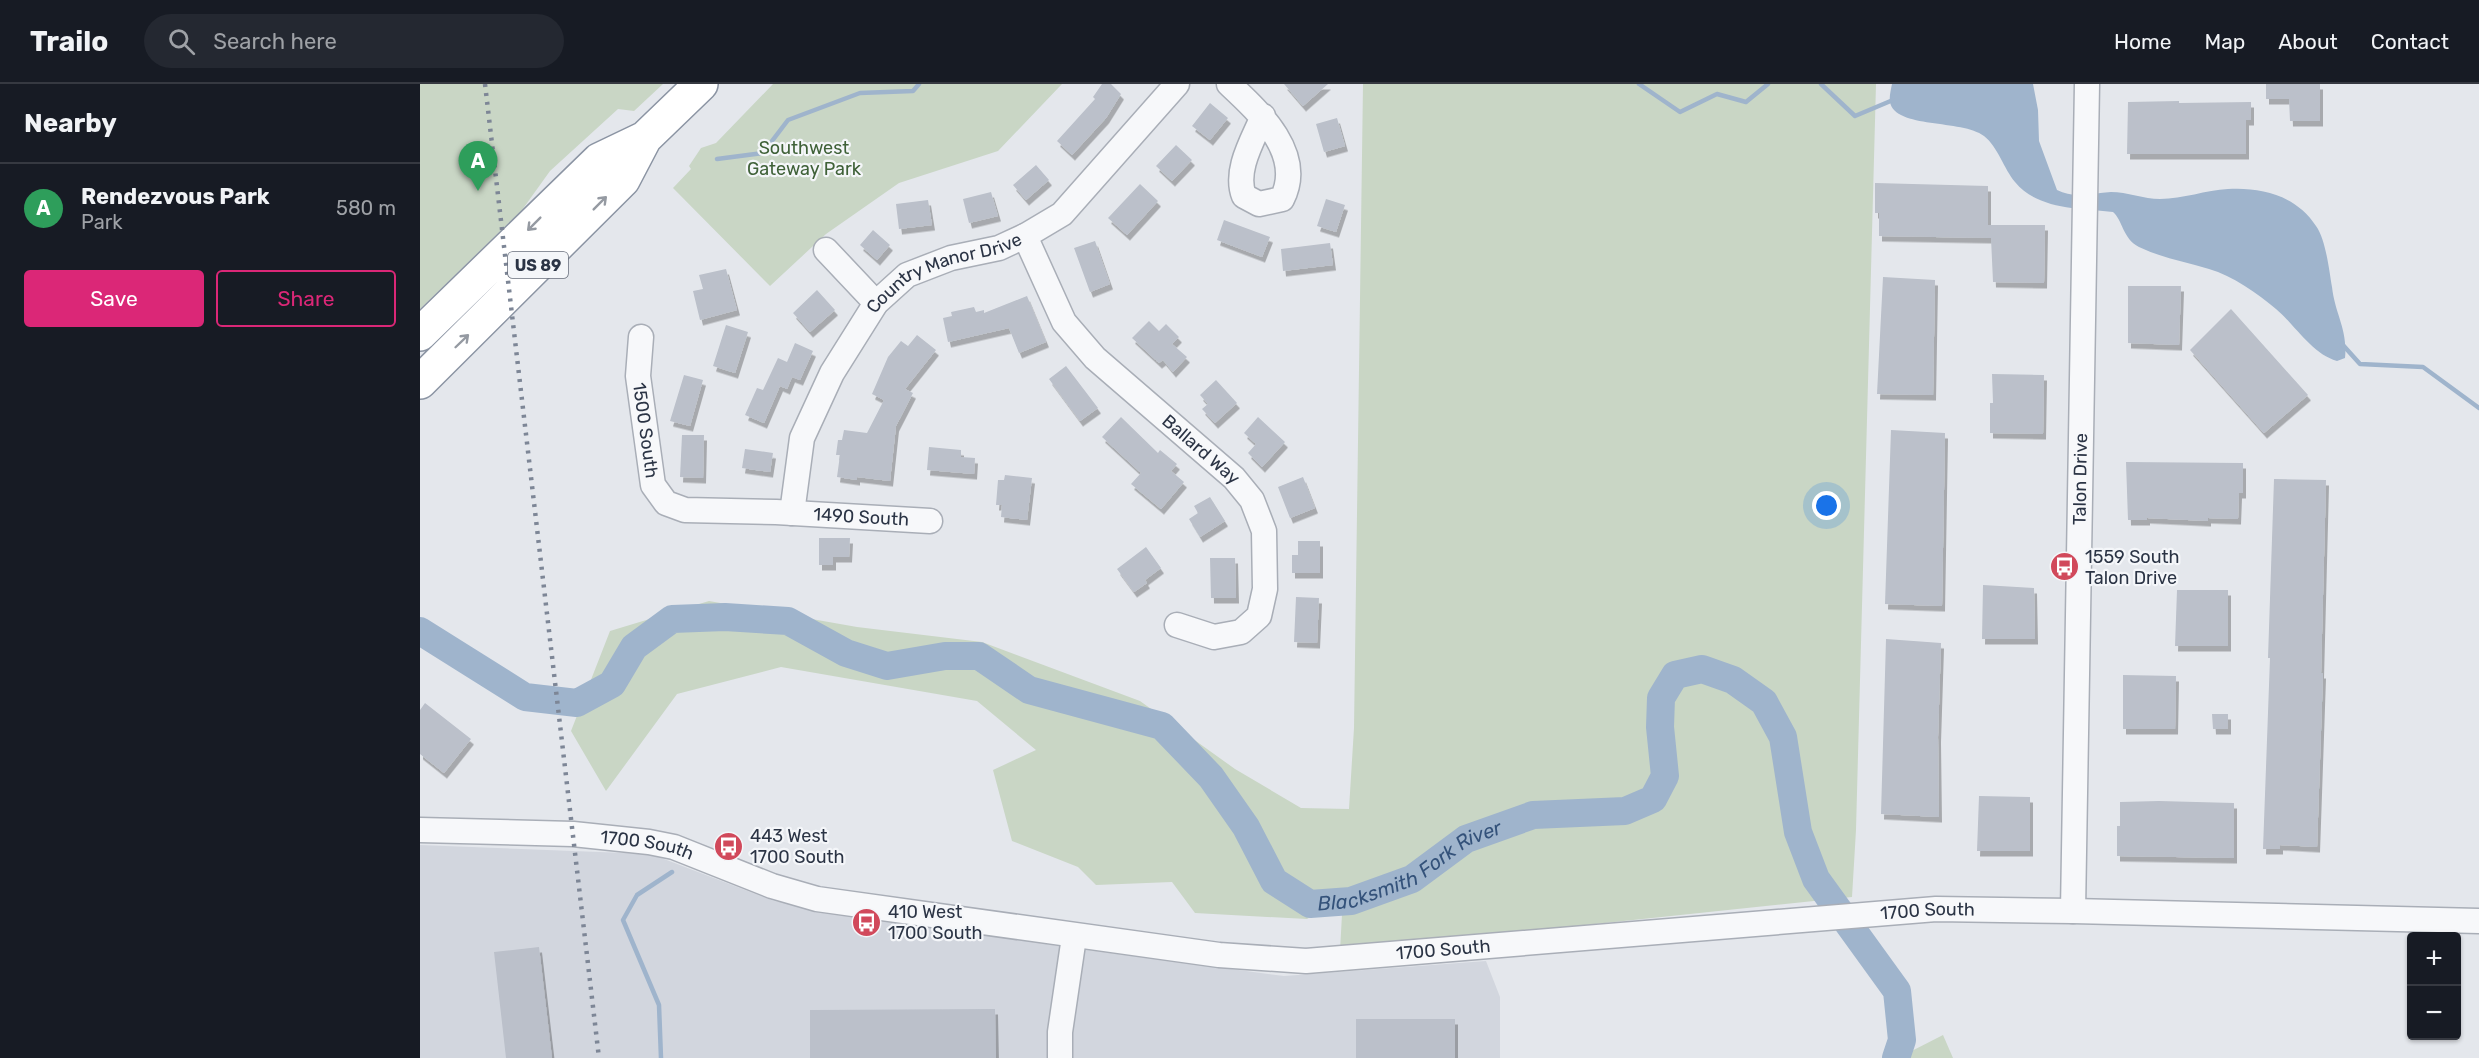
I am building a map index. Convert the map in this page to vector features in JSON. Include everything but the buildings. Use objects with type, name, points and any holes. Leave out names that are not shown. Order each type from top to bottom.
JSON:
[{"type":"highway","name":"US 89","points":[[420,382],[623,180],[645,138],[701,84]]},
{"type":"highway","name":"US 89","points":[[420,334],[599,160],[645,138]]},
{"type":"street","name":"Country Manor Drive","points":[[792,513],[802,438],[832,373],[876,303],[907,275],[951,258],[999,248],[1025,236],[1062,213],[1177,84]]},
{"type":"street","points":[[1229,84],[1263,116],[1278,139],[1286,161],[1288,187],[1282,200],[1259,204],[1244,196],[1239,185],[1244,160],[1263,116]]},
{"type":"street","name":"Talon Drive","points":[[2073,911],[2087,84]]},
{"type":"street","points":[[1244,160],[1286,161]]},
{"type":"street","name":"Ballard Way","points":[[1025,236],[1064,322],[1095,358],[1234,478],[1252,500],[1264,531],[1265,589],[1259,616],[1241,632],[1214,636],[1177,625]]},
{"type":"street","points":[[826,250],[876,303]]},
{"type":"street","name":"1500 South","points":[[641,337],[638,376],[653,485],[666,503],[685,510],[792,513]]},
{"type":"street","name":"1490 South","points":[[792,513],[930,521]]},
{"type":"street","name":"1700 South","points":[[420,830],[573,834],[649,842],[675,847],[772,886],[817,899],[1220,955],[1306,961],[1936,909],[2479,921]]},
{"type":"street","points":[[1060,1058],[1060,1032],[1074,936]]},
{"type":"shaded area","points":[[420,845],[651,854],[774,901],[1052,945],[1284,976],[1486,961],[1500,997],[1500,1058],[420,1058]]},
{"type":"green space","points":[[420,84],[663,84],[634,111],[618,109],[550,171],[522,210],[420,309]]},
{"type":"green space","name":"Southwest Gateway Park","points":[[773,84],[1062,84],[998,151],[899,183],[826,234],[770,286],[673,188],[691,169],[689,166],[701,148],[716,143]]},
{"type":"green space","points":[[1363,84],[1876,84],[1856,830],[1852,897],[1340,951],[1343,896],[1307,919],[1195,913],[1172,882],[1096,885],[1078,867],[1012,841],[993,770],[1036,750],[977,701],[781,667],[677,694],[606,791],[571,731],[610,631],[709,601],[857,627],[982,642],[1140,701],[1235,769],[1301,808],[1349,809],[1354,728]]},
{"type":"green space","points":[[1943,1035],[1953,1058],[1898,1058]]},
{"type":"water","points":[[1892,84],[2033,84],[2038,110],[2039,141],[2057,190],[2063,193],[2083,195],[2117,192],[2160,199],[2241,189],[2266,192],[2299,207],[2316,226],[2327,255],[2334,297],[2345,339],[2345,358],[2337,361],[2320,352],[2276,309],[2236,281],[2218,272],[2139,247],[2129,239],[2113,212],[2060,206],[2035,198],[2015,182],[1993,146],[1984,136],[1961,127],[1916,120],[1895,111],[1890,102]]},
{"type":"waterway","points":[[717,159],[763,153],[788,120],[860,93],[913,91],[919,84]]},
{"type":"waterway","points":[[1639,84],[1680,112],[1717,94],[1746,102],[1768,84]]},
{"type":"waterway","points":[[1821,84],[1855,116],[1893,100]]},
{"type":"waterway","points":[[2342,344],[2360,364],[2423,367],[2479,408]]},
{"type":"waterway","name":"Blacksmith Fork River","points":[[420,631],[525,697],[577,703],[612,684],[634,647],[672,619],[725,617],[788,621],[846,653],[887,666],[945,656],[979,656],[1029,690],[1162,726],[1211,777],[1246,827],[1274,881],[1310,904],[1351,901],[1412,879],[1466,839],[1533,815],[1625,811],[1653,799],[1665,776],[1660,727],[1661,698],[1675,675],[1702,669],[1733,680],[1764,702],[1783,737],[1798,832],[1816,879],[1897,991],[1902,1040],[1896,1058]]},
{"type":"waterway","points":[[661,1058],[659,1005],[623,920],[637,895],[672,872]]},
{"type":"railway","points":[[485,84],[599,1058]]},
{"type":"place","name":"Rendezvous Park","points":[[478,191]]},
{"type":"place","name":"1559 South Talon Drive","points":[[2064,567]]},
{"type":"place","name":"443 West 1700 South","points":[[729,846]]},
{"type":"place","name":"410 West 1700 South","points":[[867,922]]}]
